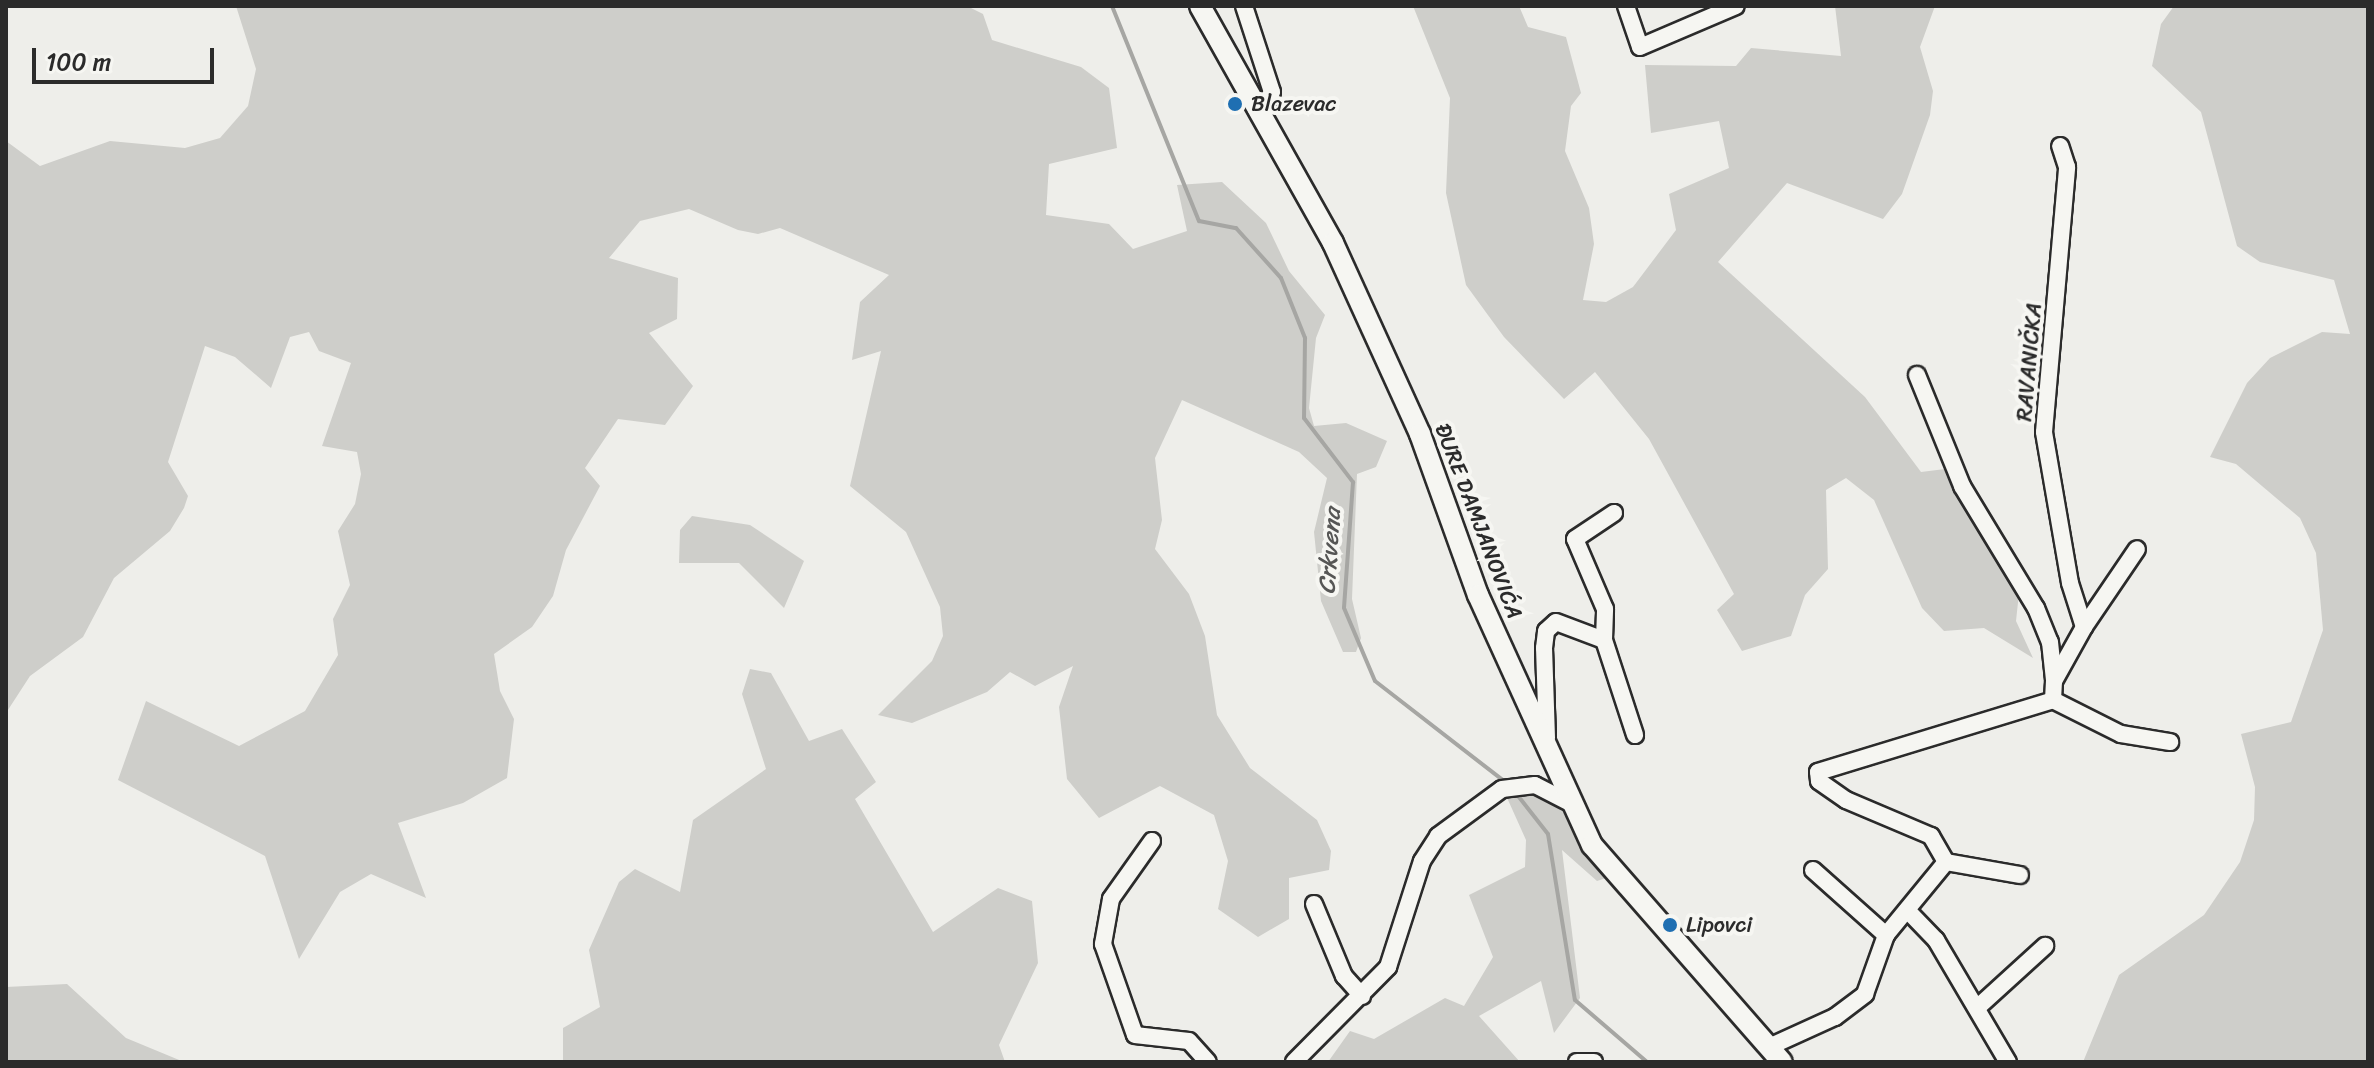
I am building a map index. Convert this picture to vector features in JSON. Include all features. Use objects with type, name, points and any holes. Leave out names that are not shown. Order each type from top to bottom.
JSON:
[{"type":"main road","name":"ĐURE DAMJANOVIĆA","points":[[1200,6],[1318,212],[1384,352],[1478,595],[1547,738],[1572,804],[1610,869],[1777,1054]]},
{"type":"street","points":[[1244,6],[1272,92],[1261,114]]},
{"type":"street","points":[[1626,6],[1640,47],[1736,6]]},
{"type":"street","name":"RAVANIČKA","points":[[2060,146],[2067,167],[2044,432],[2070,583],[2084,627]]},
{"type":"street","points":[[1917,375],[1962,486],[2036,608],[2050,642],[2053,700]]},
{"type":"street","points":[[1614,513],[1575,539],[1605,609],[1604,640],[1635,735]]},
{"type":"street","points":[[2054,681],[2084,627],[2137,549]]},
{"type":"street","points":[[1547,738],[1548,626],[1560,623],[1604,640]]},
{"type":"street","points":[[1946,862],[1931,836],[1846,800],[1823,786],[1818,772],[2053,700],[2121,734],[2170,742]]},
{"type":"street","points":[[1294,1062],[1362,996],[1398,949],[1422,861],[1438,836],[1510,787],[1535,785],[1572,804]]},
{"type":"street","points":[[1152,841],[1111,899],[1103,944],[1135,1035],[1189,1041],[1208,1062]]},
{"type":"street","points":[[1946,862],[2020,875]]},
{"type":"street","points":[[1777,1054],[1865,994],[1886,935],[1946,862]]},
{"type":"street","points":[[1813,870],[1886,935]]},
{"type":"street","points":[[1314,904],[1344,976],[1362,996]]},
{"type":"street","points":[[1907,910],[1936,940],[2008,1062]]},
{"type":"street","points":[[1978,1007],[2045,946]]},
{"type":"street","points":[[1577,1062],[1594,1062]]},
{"type":"shaded area","points":[[236,6],[967,6],[983,14],[992,40],[1081,67],[1109,88],[1117,148],[1049,164],[1046,215],[1109,224],[1133,249],[1187,231],[1177,185],[1222,182],[1266,223],[1289,271],[1325,315],[1316,338],[1309,408],[1314,426],[1346,423],[1387,441],[1376,467],[1357,474],[1352,599],[1361,638],[1356,652],[1343,652],[1321,601],[1314,532],[1327,478],[1299,452],[1182,400],[1155,458],[1162,520],[1155,549],[1189,594],[1205,636],[1217,715],[1250,768],[1317,820],[1331,851],[1329,870],[1289,878],[1289,919],[1258,937],[1218,909],[1228,861],[1214,815],[1160,786],[1099,818],[1067,779],[1059,707],[1073,666],[1035,686],[1010,672],[987,692],[912,723],[878,715],[932,661],[943,636],[940,607],[906,532],[850,486],[881,351],[852,360],[860,302],[889,275],[780,228],[758,234],[738,230],[689,209],[640,221],[609,258],[678,278],[677,319],[649,333],[693,386],[665,425],[618,419],[585,468],[600,486],[566,550],[553,596],[532,627],[494,654],[500,691],[514,719],[507,778],[463,803],[398,823],[426,898],[371,874],[340,892],[299,959],[265,856],[118,780],[146,701],[239,746],[305,711],[338,655],[333,619],[350,585],[338,531],[355,504],[361,474],[357,452],[322,446],[351,363],[319,351],[309,332],[290,337],[271,388],[235,357],[205,346],[168,462],[188,496],[184,508],[170,531],[114,578],[83,637],[30,676],[6,713],[6,141],[40,166],[110,141],[185,148],[220,138],[248,106],[256,69]]},
{"type":"shaded area","points":[[1413,6],[1519,6],[1528,27],[1566,37],[1581,93],[1571,106],[1565,151],[1589,208],[1594,244],[1583,300],[1606,302],[1633,287],[1676,230],[1669,194],[1729,168],[1719,121],[1651,133],[1645,65],[1736,66],[1751,48],[1841,56],[1835,6],[1935,6],[1920,47],[1933,91],[1930,115],[1902,194],[1883,219],[1787,183],[1718,262],[1865,397],[1921,472],[1945,469],[2019,593],[2016,621],[2033,658],[1984,628],[1944,631],[1922,608],[1874,500],[1846,478],[1826,490],[1828,569],[1805,595],[1791,636],[1742,651],[1717,610],[1734,594],[1649,439],[1595,372],[1564,399],[1504,337],[1466,285],[1446,193],[1450,98]]},
{"type":"shaded area","points":[[2174,6],[2368,6],[2368,1062],[2083,1062],[2119,975],[2204,915],[2240,862],[2254,820],[2255,787],[2241,734],[2291,722],[2323,630],[2316,553],[2300,518],[2236,464],[2210,457],[2247,383],[2270,358],[2322,332],[2350,334],[2334,280],[2260,262],[2237,246],[2201,112],[2152,66],[2161,24]]},
{"type":"shaded area","points":[[692,516],[750,525],[804,561],[784,608],[739,563],[679,563],[680,530]]},
{"type":"shaded area","points":[[750,669],[771,673],[809,741],[842,729],[876,782],[855,799],[933,932],[998,888],[1032,901],[1038,963],[999,1045],[1005,1062],[563,1062],[563,1028],[600,1007],[589,950],[619,882],[635,869],[680,892],[693,820],[766,769],[742,694]]},
{"type":"shaded area","points":[[1539,790],[1571,820],[1606,878],[1597,881],[1562,850],[1580,998],[1554,1033],[1541,981],[1479,1016],[1520,1062],[1328,1062],[1350,1031],[1374,1039],[1445,998],[1464,1006],[1493,957],[1469,895],[1525,867],[1526,840],[1504,791]]},
{"type":"shaded area","points":[[67,984],[126,1038],[184,1062],[6,1062],[6,987]]},
{"type":"waterway","name":"Crkvena","points":[[1112,6],[1199,221],[1236,228],[1281,278],[1305,338],[1304,418],[1353,482],[1344,608],[1375,681],[1509,785]]},
{"type":"waterway","name":"Crkvena","points":[[1515,792],[1548,834],[1575,1000],[1647,1062]]},
{"type":"place","name":"Blazevac","points":[[1235,104]]},
{"type":"place","name":"Lipovci","points":[[1670,925]]}]
